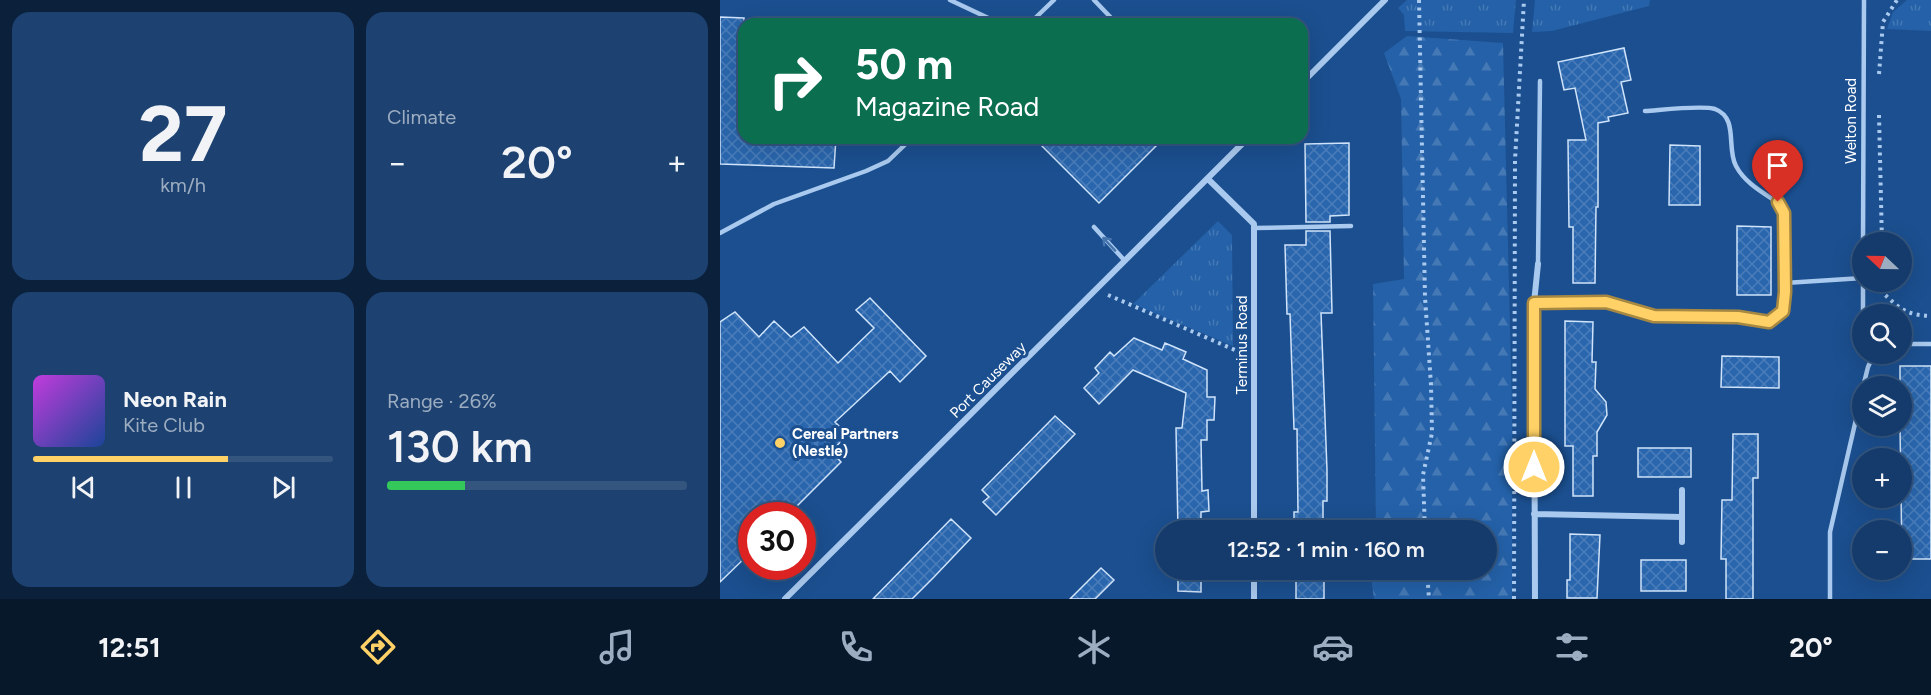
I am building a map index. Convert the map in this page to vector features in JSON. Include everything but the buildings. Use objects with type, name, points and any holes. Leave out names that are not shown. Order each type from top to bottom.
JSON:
[{"type":"street","points":[[1308,77],[1385,0]]},
{"type":"street","name":"Port Causeway","points":[[785,599],[1242,144]]},
{"type":"street","points":[[1208,179],[1254,224],[1254,228]]},
{"type":"street","points":[[1534,303],[1606,302],[1654,316],[1738,317],[1769,322],[1783,311],[1784,213],[1778,202]]},
{"type":"street","name":"Terminus Road","points":[[1254,228],[1254,520]]},
{"type":"street","points":[[1535,599],[1534,303],[1538,264]]},
{"type":"street","points":[[1682,490],[1682,542]]},
{"type":"street","points":[[1534,514],[1682,518]]},
{"type":"street","points":[[1254,580],[1254,599]]},
{"type":"lane","points":[[950,0],[988,18]]},
{"type":"lane","points":[[1035,18],[1054,0]]},
{"type":"lane","points":[[1094,0],[1111,18]]},
{"type":"lane","name":"Welton Road","points":[[1863,232],[1864,0]]},
{"type":"lane","points":[[1538,264],[1540,81]]},
{"type":"lane","points":[[1645,111],[1713,108],[1724,114],[1730,127],[1731,157],[1737,169],[1749,184],[1778,202]]},
{"type":"lane","points":[[720,233],[774,204],[888,161],[906,144]]},
{"type":"lane","points":[[1254,228],[1351,226]]},
{"type":"lane","points":[[1094,227],[1125,261]]},
{"type":"lane","points":[[1785,283],[1852,280]]},
{"type":"lane","points":[[1912,344],[1931,344]]},
{"type":"lane","points":[[1830,599],[1830,532],[1852,436]]},
{"type":"path","points":[[1419,0],[1425,297],[1432,433],[1423,475],[1425,520]]},
{"type":"path","points":[[1514,599],[1515,160],[1524,0]]},
{"type":"path","points":[[1878,83],[1883,22],[1897,0]]},
{"type":"path","points":[[1879,106],[1881,232]]},
{"type":"path","points":[[1096,290],[1254,358]]},
{"type":"path","points":[[1882,292],[1896,305],[1912,315],[1931,316]]},
{"type":"path","points":[[1428,580],[1429,599]]},
{"type":"green space","points":[[1407,0],[1516,0],[1513,33],[1405,31],[1404,15],[1398,8]]},
{"type":"green space","points":[[1535,0],[1650,0],[1649,6],[1552,31],[1532,32]]},
{"type":"green space","points":[[1907,0],[1931,0],[1931,31],[1887,29],[1893,12]]},
{"type":"green space","points":[[1407,36],[1503,43],[1512,407],[1512,599],[1374,599],[1371,580],[1497,580],[1497,520],[1376,520],[1373,284],[1404,279],[1401,99],[1384,53]]},
{"type":"green space","points":[[1218,221],[1232,235],[1233,346],[1133,304]]},
{"type":"place","name":"Cereal Partners (Nestle)","points":[[780,443]]},
{"type":"route","points":[[1534,467],[1534,303],[1606,302],[1654,316],[1738,317],[1769,322],[1783,311],[1785,292],[1784,213],[1778,202]]}]
